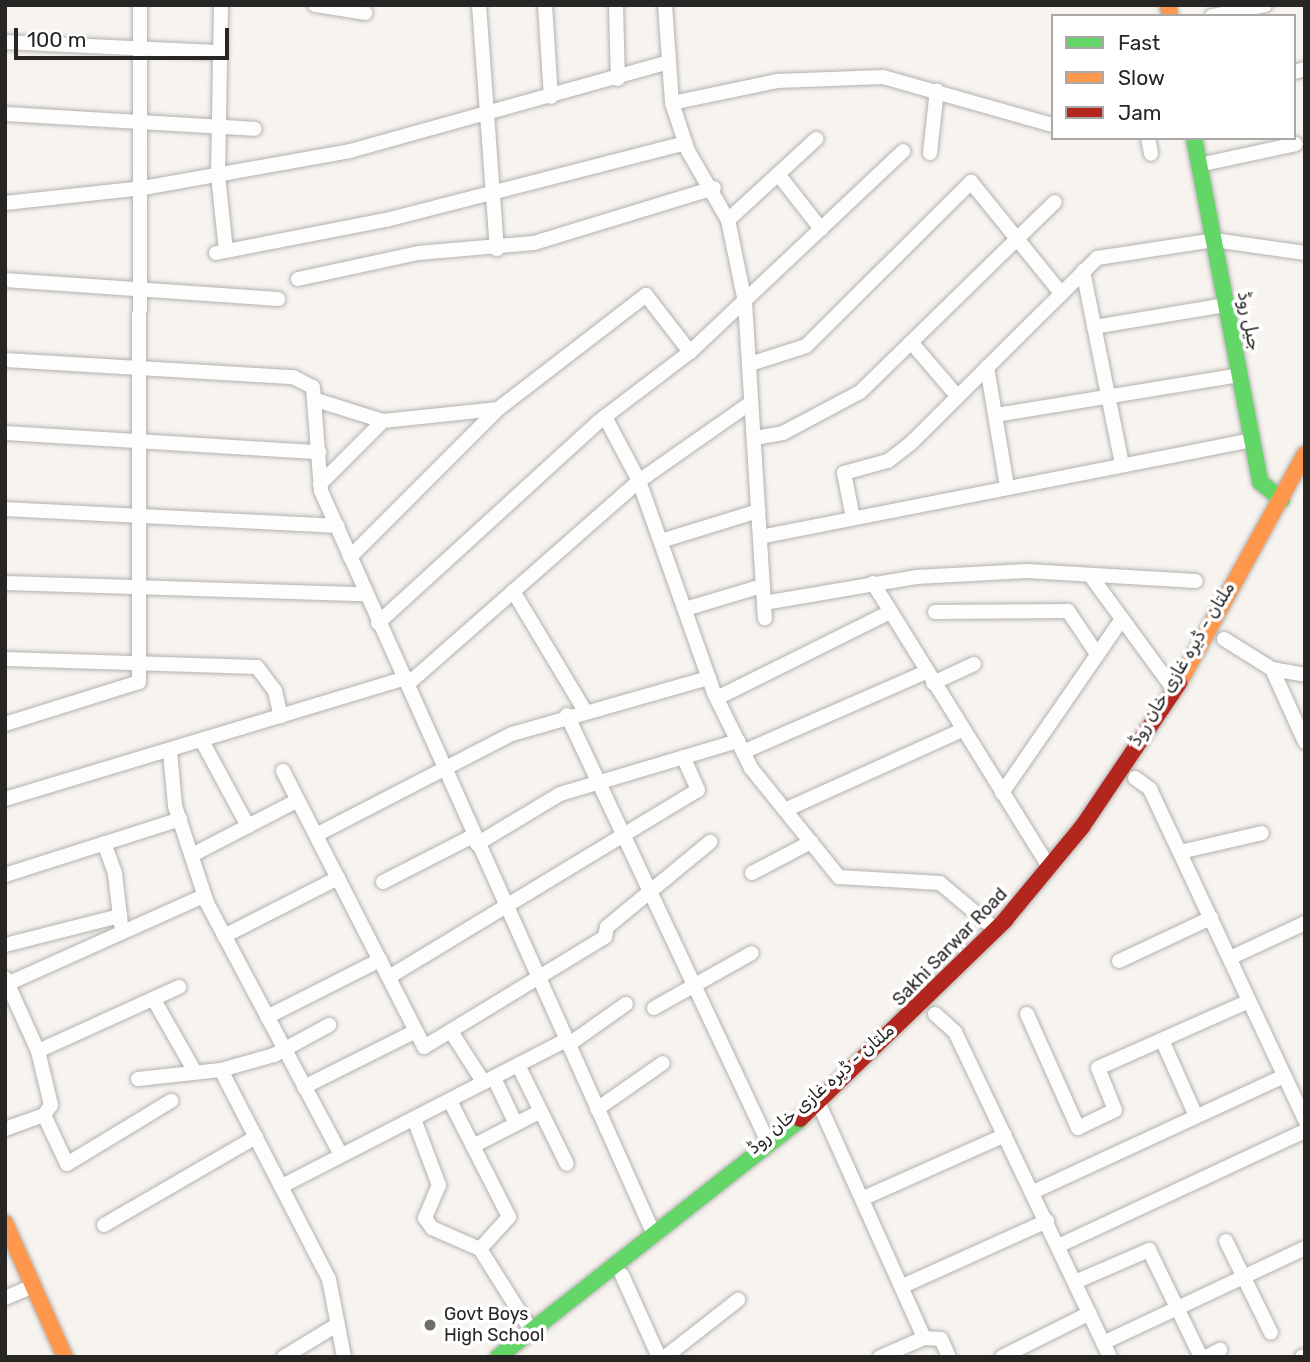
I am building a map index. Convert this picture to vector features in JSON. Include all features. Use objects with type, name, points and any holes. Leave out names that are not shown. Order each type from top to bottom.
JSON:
[{"type":"main road","name":"جیل روڈ","points":[[1194,140],[1260,482],[1282,500]]},
{"type":"main road","name":"Sakhi Sarwar Road","points":[[498,1357],[768,1143],[824,1109],[996,930],[1049,867],[1088,831],[1175,691],[1305,454]]},
{"type":"main road","name":"ملتان - ڈیرہ غازی خان روڈ","points":[[519,1357],[824,1109],[935,1014],[1135,778],[1224,639],[1305,488]]},
{"type":"main road","points":[[5,1223],[65,1357]]},
{"type":"street","points":[[5,724],[139,682],[144,442],[140,5]]},
{"type":"street","points":[[221,5],[218,175],[221,252],[386,220],[492,190],[685,143]]},
{"type":"street","points":[[315,5],[365,13]]},
{"type":"street","points":[[479,5],[491,115],[492,190],[497,249]]},
{"type":"street","points":[[545,5],[551,97]]},
{"type":"street","points":[[615,5],[618,79]]},
{"type":"street","points":[[665,5],[666,63],[672,103],[685,143],[713,188],[728,220],[746,302],[750,364],[749,404],[755,438],[765,618]]},
{"type":"street","points":[[1222,14],[1265,5]]},
{"type":"street","points":[[5,42],[220,52]]},
{"type":"street","points":[[5,203],[143,188],[351,151],[491,115],[666,63]]},
{"type":"street","points":[[672,103],[777,81],[883,77],[937,90],[1051,124]]},
{"type":"street","points":[[930,153],[937,90]]},
{"type":"street","points":[[5,114],[255,129]]},
{"type":"street","points":[[728,220],[816,139]]},
{"type":"street","points":[[1148,140],[1151,154]]},
{"type":"street","points":[[1199,165],[1296,144]]},
{"type":"street","points":[[378,623],[605,417],[690,352],[746,302],[903,150]]},
{"type":"street","points":[[778,174],[821,229]]},
{"type":"street","points":[[750,364],[806,346],[971,182],[1061,293]]},
{"type":"street","points":[[298,279],[418,253],[497,249],[606,225],[713,188]]},
{"type":"street","points":[[755,438],[783,433],[846,401],[1055,202]]},
{"type":"street","points":[[853,517],[844,473],[888,461],[958,397],[1083,271],[1109,255],[1214,240],[1305,253]]},
{"type":"street","points":[[1083,271],[1122,465]]},
{"type":"street","points":[[5,280],[142,292],[278,299]]},
{"type":"street","points":[[350,557],[498,408],[646,295],[690,352]]},
{"type":"street","points":[[1094,327],[1226,305]]},
{"type":"street","points":[[911,342],[958,397]]},
{"type":"street","points":[[5,360],[306,379],[316,400],[320,484],[364,594],[408,680],[442,768],[653,1232]]},
{"type":"street","points":[[987,367],[1007,486]]},
{"type":"street","points":[[996,415],[1240,375]]},
{"type":"street","points":[[316,400],[383,421],[498,408]]},
{"type":"street","points":[[5,799],[408,680],[639,481],[749,404]]},
{"type":"street","points":[[605,417],[639,481],[717,698],[740,747],[785,810],[839,877],[940,883],[996,930]]},
{"type":"street","points":[[320,484],[383,421]]},
{"type":"street","points":[[5,432],[319,452]]},
{"type":"street","points":[[760,537],[1007,486],[1252,440]]},
{"type":"street","points":[[5,509],[338,526]]},
{"type":"street","points":[[661,541],[758,511]]},
{"type":"street","points":[[764,603],[873,583],[1027,571],[1196,581]]},
{"type":"street","points":[[1090,575],[1175,691]]},
{"type":"street","points":[[5,583],[364,594]]},
{"type":"street","points":[[873,583],[1049,867]]},
{"type":"street","points":[[685,609],[762,586]]},
{"type":"street","points":[[513,591],[585,711]]},
{"type":"street","points":[[934,612],[1068,611],[1097,654]]},
{"type":"street","points":[[717,698],[890,612]]},
{"type":"street","points":[[1002,793],[1122,619]]},
{"type":"street","points":[[1224,639],[1272,669],[1305,675]]},
{"type":"street","points":[[5,659],[257,667],[275,691],[281,716]]},
{"type":"street","points":[[383,882],[475,840],[560,794],[683,757],[740,747],[930,677],[974,664]]},
{"type":"street","points":[[1272,669],[1305,742]]},
{"type":"street","points":[[316,835],[442,768],[567,715],[709,678]]},
{"type":"street","points":[[567,715],[626,833],[768,1143]]},
{"type":"street","points":[[785,810],[962,730]]},
{"type":"street","points":[[202,741],[248,826]]},
{"type":"street","points":[[170,751],[180,819],[204,896],[341,1155]]},
{"type":"street","points":[[389,977],[698,790],[683,757]]},
{"type":"street","points":[[283,771],[424,1047],[452,1033],[537,977],[605,937],[607,927],[709,842]]},
{"type":"street","points":[[1135,778],[1150,789],[1284,1076],[1301,1101],[1305,1120]]},
{"type":"street","points":[[192,855],[298,800]]},
{"type":"street","points":[[5,875],[180,819]]},
{"type":"street","points":[[1180,852],[1262,833]]},
{"type":"street","points":[[752,873],[811,842]]},
{"type":"street","points":[[104,843],[122,933]]},
{"type":"street","points":[[224,936],[338,878]]},
{"type":"street","points":[[5,1129],[44,1115],[51,1105],[38,1051],[6,981],[204,896]]},
{"type":"street","points":[[5,945],[120,916]]},
{"type":"street","points":[[1119,961],[1211,918]]},
{"type":"street","points":[[1230,958],[1305,923]]},
{"type":"street","points":[[654,1008],[752,953]]},
{"type":"street","points":[[267,1017],[380,960]]},
{"type":"street","points":[[38,1051],[178,987]]},
{"type":"street","points":[[154,1000],[194,1070]]},
{"type":"street","points":[[1027,1014],[1078,1128],[1115,1111],[1098,1068],[1250,1001]]},
{"type":"street","points":[[282,1186],[567,1042],[625,1004]]},
{"type":"street","points":[[935,1014],[955,1032],[1107,1350],[1179,1307],[1305,1248]]},
{"type":"street","points":[[138,1079],[194,1070],[221,1070],[284,1049],[329,1025]]},
{"type":"street","points":[[304,1087],[416,1031]]},
{"type":"street","points":[[452,1033],[489,1080],[515,1122]]},
{"type":"street","points":[[1162,1040],[1196,1116]]},
{"type":"street","points":[[597,1109],[663,1063]]},
{"type":"street","points":[[519,1065],[567,1164]]},
{"type":"street","points":[[221,1070],[329,1279],[344,1357]]},
{"type":"street","points":[[1033,1192],[1284,1076]]},
{"type":"street","points":[[44,1115],[67,1164],[171,1101]]},
{"type":"street","points":[[450,1101],[509,1217],[480,1249]]},
{"type":"street","points":[[824,1109],[905,1285],[924,1338]]},
{"type":"street","points":[[473,1146],[515,1122],[541,1111]]},
{"type":"street","points":[[414,1119],[439,1185],[425,1218],[432,1228],[480,1249],[531,1330]]},
{"type":"street","points":[[1058,1246],[1305,1130]]},
{"type":"street","points":[[866,1197],[1005,1135]]},
{"type":"street","points":[[104,1225],[256,1137]]},
{"type":"street","points":[[905,1285],[1047,1221]]},
{"type":"street","points":[[1226,1241],[1271,1333]]},
{"type":"street","points":[[1075,1282],[1149,1250],[1204,1357],[1220,1350]]},
{"type":"street","points":[[622,1275],[659,1357]]},
{"type":"street","points":[[5,1298],[33,1286]]},
{"type":"street","points":[[665,1357],[738,1300]]},
{"type":"street","points":[[1002,1357],[1090,1313]]},
{"type":"street","points":[[284,1357],[338,1324]]},
{"type":"street","points":[[880,1357],[924,1338],[941,1339],[948,1357]]},
{"type":"traffic: fast","points":[[1194,140],[1260,482],[1282,500]]},
{"type":"traffic: fast","points":[[498,1357],[800,1119]]},
{"type":"traffic: slow","points":[[1168,5],[1170,14]]},
{"type":"traffic: slow","points":[[1179,683],[1305,454]]},
{"type":"traffic: slow","points":[[5,1223],[65,1357]]},
{"type":"traffic: jam","points":[[800,1119],[1005,920],[1082,827],[1179,683]]},
{"type":"place","name":"Govt Boys High School","points":[[430,1325]]}]
